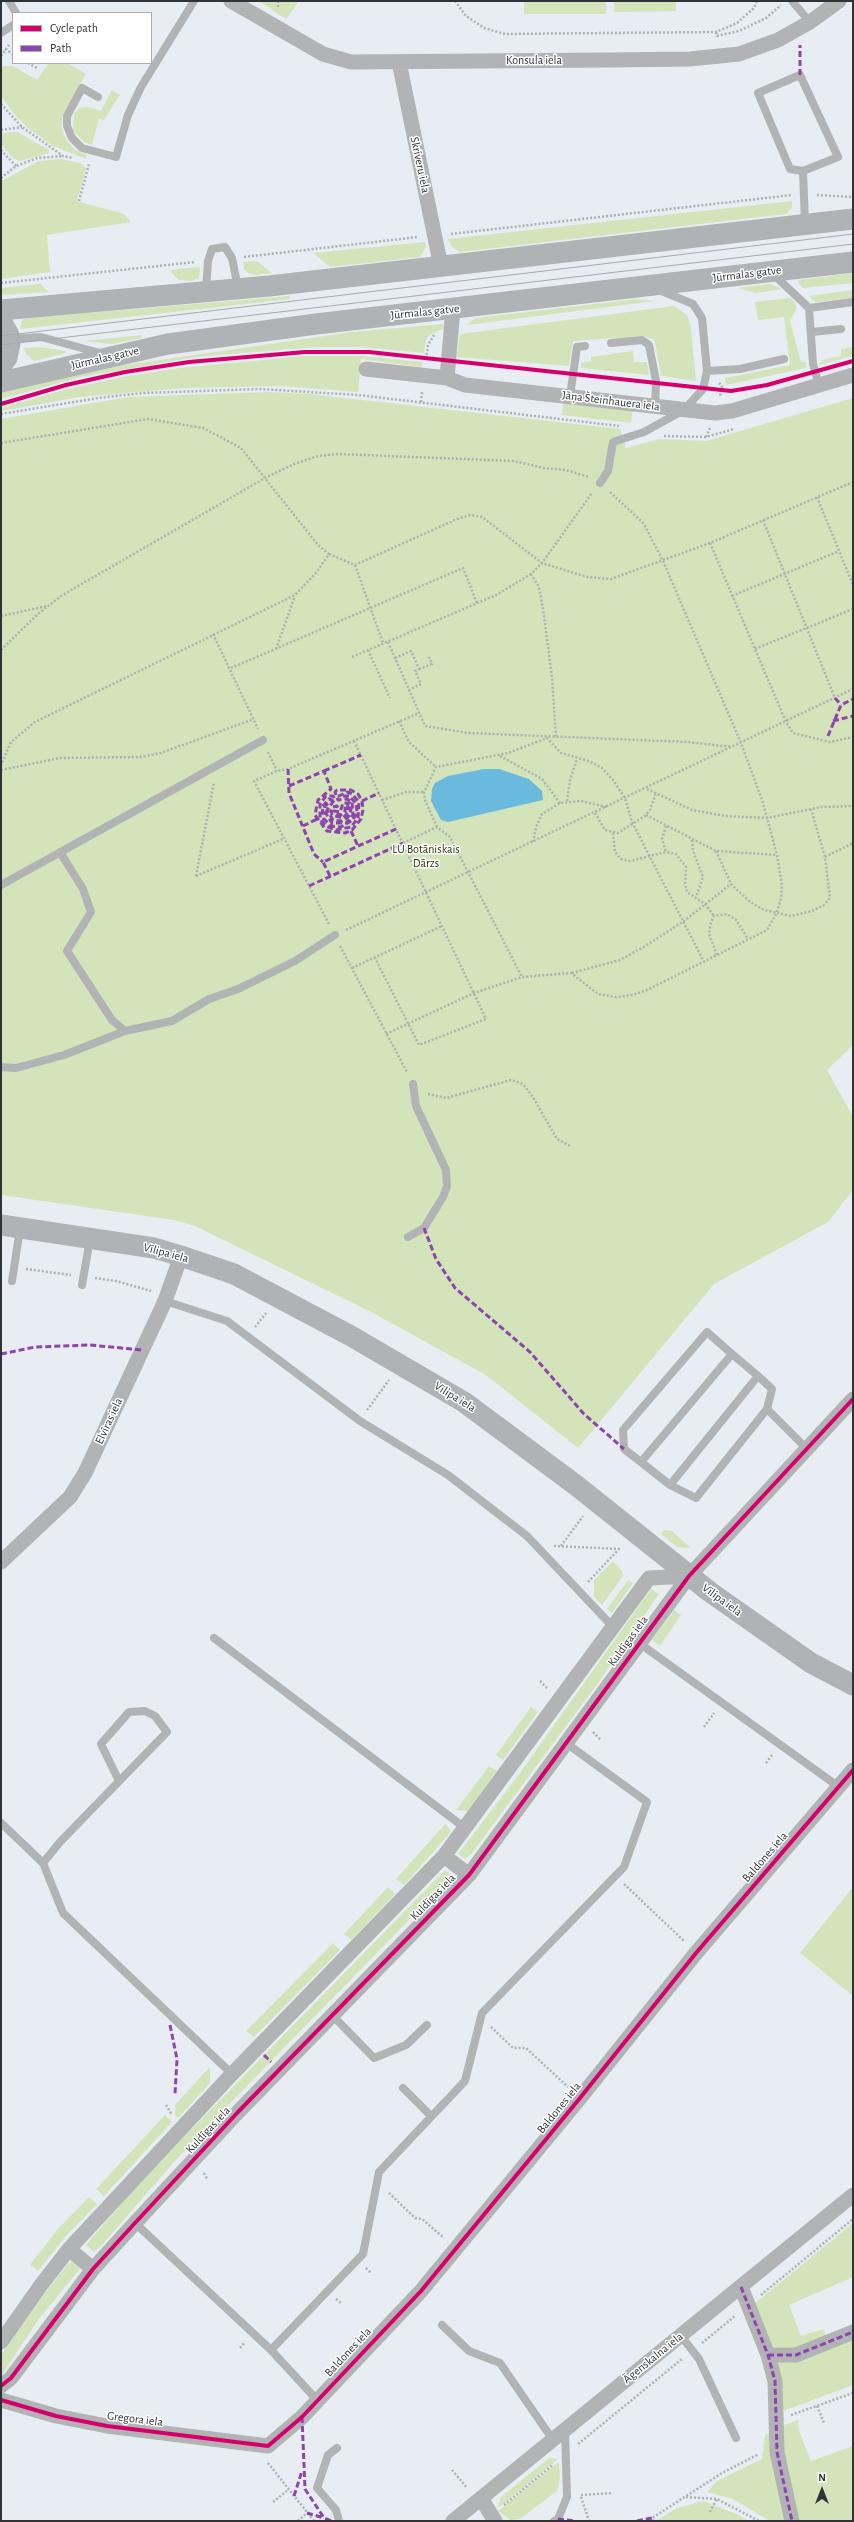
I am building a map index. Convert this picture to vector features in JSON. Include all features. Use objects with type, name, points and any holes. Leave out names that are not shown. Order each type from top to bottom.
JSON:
[{"type":"main road","points":[[1,310],[238,289],[853,219]]},
{"type":"main road","name":"Jūrmalas gatve","points":[[1,382],[175,343],[853,262]]},
{"type":"main road","points":[[1,365],[7,358],[4,333]]},
{"type":"main road","name":"Vīlipa iela","points":[[11,1227],[154,1248],[234,1274],[280,1298],[464,1402],[528,1448],[689,1576],[811,1664],[853,1685]]},
{"type":"street","name":"Konsula iela","points":[[231,1],[323,54],[351,62],[682,59],[732,55],[778,40],[810,22],[839,1]]},
{"type":"street","name":"Skrīveru iela","points":[[399,62],[441,267]]},
{"type":"street","points":[[447,378],[453,309]]},
{"type":"street","name":"Jāņa Šteinhauera iela","points":[[366,369],[447,378],[465,384],[716,413],[732,411],[853,375]]},
{"type":"street","name":"Elvīras iela","points":[[1,1562],[70,1497],[85,1473],[165,1301],[181,1256]]},
{"type":"street","name":"Kuldīgas iela","points":[[1,2386],[11,2378],[93,2269],[135,2223],[332,2015],[469,1875],[689,1576],[853,1399]]},
{"type":"street","name":"Kuldīgas iela","points":[[1,2342],[41,2284],[69,2249],[232,2074],[444,1856],[649,1578],[689,1576]]},
{"type":"street","name":"Baldones iela","points":[[268,2446],[302,2417],[421,2291],[580,2098],[696,1953],[853,1770]]},
{"type":"street","points":[[444,1856],[469,1875]]},
{"type":"street","name":"Āgenskalna iela","points":[[453,2521],[853,2195]]},
{"type":"street","points":[[69,2249],[93,2269]]},
{"type":"street","points":[[741,2287],[768,2355],[776,2382],[777,2452],[792,2521]]},
{"type":"street","points":[[768,2355],[796,2355],[853,2332]]},
{"type":"street","name":"Gregora iela","points":[[1,2400],[56,2416],[107,2426],[268,2446]]},
{"type":"street","points":[[481,2498],[493,2518]]},
{"type":"lane","points":[[9,1],[15,12]]},
{"type":"lane","points":[[98,96],[82,88],[67,116],[67,126],[72,138],[82,148],[116,157],[128,115],[141,87],[194,1]]},
{"type":"lane","points":[[792,1],[810,22]]},
{"type":"lane","points":[[1,33],[12,26]]},
{"type":"lane","points":[[800,75],[838,157],[803,171],[790,169],[758,93],[800,75]]},
{"type":"lane","points":[[803,171],[805,225]]},
{"type":"lane","points":[[206,292],[208,261],[212,249],[225,247],[232,258],[238,289]]},
{"type":"lane","points":[[771,271],[809,308],[812,332],[813,364],[819,385]]},
{"type":"lane","points":[[600,483],[608,471],[613,442],[644,432],[684,410],[703,389],[707,371],[702,318],[693,304],[647,286]]},
{"type":"lane","points":[[809,308],[853,302]]},
{"type":"lane","points":[[812,332],[841,329]]},
{"type":"lane","points":[[4,333],[52,339],[87,350],[117,355]]},
{"type":"lane","points":[[611,343],[642,340],[649,345],[656,381],[655,407]]},
{"type":"lane","points":[[570,396],[577,347],[585,346]]},
{"type":"lane","points":[[707,371],[740,369],[784,359]]},
{"type":"lane","points":[[1,885],[263,740]]},
{"type":"lane","points":[[60,852],[83,889],[91,912],[67,951],[112,1020],[124,1031]]},
{"type":"lane","points":[[1,1067],[16,1068],[64,1055],[124,1031],[172,1021],[209,998],[238,989],[295,961],[335,935]]},
{"type":"lane","points":[[408,1236],[424,1228],[444,1197],[447,1186],[446,1170],[416,1106],[413,1084]]},
{"type":"lane","points":[[11,1227],[12,1281]]},
{"type":"lane","points":[[82,1285],[90,1238]]},
{"type":"lane","points":[[165,1301],[227,1322],[360,1421],[448,1474],[527,1536],[613,1627]]},
{"type":"lane","points":[[707,1332],[732,1354],[772,1389],[767,1409],[696,1498],[670,1485],[624,1449],[623,1430],[707,1332]]},
{"type":"lane","points":[[641,1462],[732,1354]]},
{"type":"lane","points":[[670,1485],[758,1376]]},
{"type":"lane","points":[[767,1409],[806,1448]]},
{"type":"lane","points":[[214,1638],[443,1814],[465,1828]]},
{"type":"lane","points":[[639,1643],[839,1787]]},
{"type":"lane","points":[[43,1863],[60,1842],[167,1732],[155,1716],[145,1711],[129,1712],[101,1744],[119,1781]]},
{"type":"lane","points":[[271,2350],[363,2254],[379,2172],[465,2081],[482,2013],[624,1867],[647,1802],[566,1743]]},
{"type":"lane","points":[[1,1823],[43,1863],[63,1913],[232,2074]]},
{"type":"lane","points":[[332,2015],[374,2058],[406,2045],[427,2025]]},
{"type":"lane","points":[[403,2088],[431,2116]]},
{"type":"lane","points":[[135,2223],[271,2350],[317,2400]]},
{"type":"lane","points":[[442,2325],[469,2351],[500,2363],[553,2440]]},
{"type":"lane","points":[[681,2336],[694,2350],[736,2438]]},
{"type":"lane","points":[[554,2521],[558,2518],[567,2497],[565,2430]]},
{"type":"lane","points":[[337,2448],[328,2455],[317,2488],[336,2510],[339,2521]]},
{"type":"path","points":[[455,1],[466,16],[478,24],[505,34],[716,32],[737,23],[754,8],[757,1]]},
{"type":"path","points":[[716,32],[717,36],[740,31],[766,18],[785,1]]},
{"type":"path","points":[[1,56],[5,49],[12,53]]},
{"type":"path","points":[[30,64],[37,68]]},
{"type":"path","points":[[1,104],[22,127],[64,156],[36,158],[16,166],[1,178]]},
{"type":"path","points":[[1,130],[22,127]]},
{"type":"path","points":[[1,150],[16,166]]},
{"type":"path","points":[[79,200],[89,163]]},
{"type":"path","points":[[232,258],[435,236],[778,195],[853,197]]},
{"type":"path","points":[[1,283],[208,261]]},
{"type":"path","points":[[419,357],[449,361]]},
{"type":"path","points":[[1,414],[98,398],[143,393],[259,389]]},
{"type":"path","points":[[703,389],[726,390]]},
{"type":"path","points":[[1,443],[148,419],[203,428],[241,448],[318,545],[329,554],[355,565],[470,515],[482,517],[542,563],[587,577],[611,579],[710,543],[853,482]]},
{"type":"path","points":[[1,650],[49,605],[61,596],[265,478],[300,462],[318,456],[338,454],[514,461],[544,468],[566,470],[588,477]]},
{"type":"path","points":[[352,657],[478,603],[532,574],[542,563],[600,483],[644,524],[663,561],[741,743],[767,818],[777,855],[782,885],[781,900],[777,912],[767,930],[647,990],[616,997],[598,994],[571,973]]},
{"type":"path","points":[[817,497],[853,585]]},
{"type":"path","points":[[763,520],[835,698]]},
{"type":"path","points":[[710,543],[786,722],[793,733],[820,742],[830,742],[853,737]]},
{"type":"path","points":[[732,596],[839,551]]},
{"type":"path","points":[[1,765],[11,742],[35,722],[295,595],[316,574],[329,554]]},
{"type":"path","points":[[355,565],[369,609],[384,643]]},
{"type":"path","points":[[231,668],[463,568],[478,603]]},
{"type":"path","points":[[532,574],[539,587],[543,609],[552,677],[556,738]]},
{"type":"path","points":[[276,649],[295,595]]},
{"type":"path","points":[[1,616],[49,605]]},
{"type":"path","points":[[755,649],[853,609]]},
{"type":"path","points":[[213,634],[231,668],[277,771]]},
{"type":"path","points":[[388,642],[424,726],[468,733],[547,738],[688,742],[733,747]]},
{"type":"path","points":[[368,650],[390,698]]},
{"type":"path","points":[[395,658],[411,651],[420,669]]},
{"type":"path","points":[[409,690],[421,684],[415,671],[432,664],[429,657]]},
{"type":"path","points":[[335,935],[595,813],[853,689]]},
{"type":"path","points":[[419,713],[288,769],[277,771],[254,781],[283,839],[413,1084],[426,1093],[446,1098],[511,1080],[523,1084],[533,1097],[557,1139],[570,1146]]},
{"type":"path","points":[[1,770],[60,758],[140,757],[160,753],[254,719]]},
{"type":"path","points":[[399,721],[409,742],[436,767]]},
{"type":"path","points":[[436,767],[500,755],[547,738]]},
{"type":"path","points":[[547,738],[561,753],[602,768],[613,780],[625,798],[632,822],[704,962]]},
{"type":"path","points":[[354,741],[486,1019],[419,1046],[375,958]]},
{"type":"path","points":[[500,755],[542,779],[560,803]]},
{"type":"path","points":[[1,756],[2,760]]},
{"type":"path","points":[[567,801],[570,780],[577,759]]},
{"type":"path","points":[[218,765],[196,876],[283,839]]},
{"type":"path","points":[[436,767],[424,792],[424,800],[437,827],[450,837],[522,977]]},
{"type":"path","points":[[646,788],[692,810],[725,816],[767,818],[811,809],[844,805],[853,806]]},
{"type":"path","points":[[382,800],[406,792],[424,792]]},
{"type":"path","points":[[595,813],[605,830],[618,833],[632,822],[646,815],[650,810],[656,793]]},
{"type":"path","points":[[533,842],[536,827],[542,814],[560,803],[567,801],[581,801],[607,807]]},
{"type":"path","points":[[716,851],[731,884],[750,902],[764,910],[791,916],[803,914],[824,905],[830,898],[825,857],[811,809]]},
{"type":"path","points":[[646,815],[716,851],[777,855]]},
{"type":"path","points":[[666,826],[662,839],[666,852]]},
{"type":"path","points":[[403,843],[437,827]]},
{"type":"path","points":[[613,833],[615,852],[622,859],[630,861],[666,852],[676,854],[686,867],[685,883],[687,892],[705,904],[714,916]]},
{"type":"path","points":[[692,839],[693,851],[703,877],[696,897]]},
{"type":"path","points":[[825,857],[853,843]]},
{"type":"path","points":[[386,1034],[474,993],[522,977],[571,973],[620,960],[684,921],[731,884]]},
{"type":"path","points":[[714,916],[727,914],[736,920],[748,939]]},
{"type":"path","points":[[714,916],[711,922],[709,934],[717,955]]},
{"type":"path","points":[[352,968],[442,926]]},
{"type":"path","points":[[246,1336],[280,1298]]},
{"type":"path","points":[[360,1421],[398,1364]]},
{"type":"path","points":[[561,1546],[583,1515]]},
{"type":"path","points":[[536,1545],[620,1549],[579,1591]]},
{"type":"path","points":[[704,1727],[722,1702]]},
{"type":"path","points":[[616,1875],[696,1953]]},
{"type":"path","points":[[481,2017],[513,2048],[526,2048],[580,2098]]},
{"type":"path","points":[[377,2181],[415,2218],[422,2219],[456,2248]]},
{"type":"path","points":[[493,2518],[565,2455],[853,2219]]},
{"type":"path","points":[[777,2420],[853,2393]]},
{"type":"path","points":[[817,2406],[824,2423]]},
{"type":"path","points":[[268,2446],[268,2462],[288,2490],[314,2521]]},
{"type":"path","points":[[653,2521],[652,2518],[722,2472],[759,2456],[760,2449]]},
{"type":"path","points":[[452,2470],[467,2489]]},
{"type":"path","points":[[273,2502],[288,2490]]},
{"type":"path","points":[[581,2495],[613,2493]]},
{"type":"path","points":[[686,2496],[717,2499],[759,2521]]},
{"type":"path","points":[[710,2512],[717,2499]]},
{"type":"path","points":[[298,2521],[307,2513]]},
{"type":"green space","points":[[259,1],[299,1],[286,19]]},
{"type":"green space","points":[[524,1],[606,1],[606,14],[524,14]]},
{"type":"green space","points":[[614,1],[676,1],[676,11],[614,12]]},
{"type":"green space","points":[[48,64],[69,64],[86,74],[62,117],[62,129],[67,141],[75,150],[87,155],[86,159],[51,145],[28,128],[15,115],[1,96],[1,66],[13,66],[37,80]]},
{"type":"green space","points":[[112,90],[120,95],[104,120],[99,119],[92,145],[84,142],[73,130],[74,113],[80,108],[88,107],[101,111]]},
{"type":"green space","points":[[17,132],[49,150],[49,153],[20,161],[13,158],[1,144],[1,133]]},
{"type":"green space","points":[[61,159],[80,163],[86,168],[77,201],[124,214],[131,222],[47,235],[50,272],[1,279],[1,181],[39,161]]},
{"type":"green space","points":[[792,201],[792,208],[786,214],[460,252],[452,247],[448,239]]},
{"type":"green space","points":[[425,242],[426,247],[420,257],[330,267],[313,253]]},
{"type":"green space","points":[[257,261],[272,273],[254,275],[248,273],[244,269],[243,262]]},
{"type":"green space","points":[[200,267],[199,278],[191,281],[179,280],[169,270]]},
{"type":"green space","points":[[853,273],[853,283],[803,288],[798,282],[798,280]]},
{"type":"green space","points":[[40,284],[49,292],[1,295],[1,288]]},
{"type":"green space","points":[[770,284],[782,289],[756,293],[737,288]]},
{"type":"green space","points":[[853,290],[853,298],[815,302],[809,296]]},
{"type":"green space","points":[[290,296],[290,299],[20,329],[22,320],[28,318]]},
{"type":"green space","points":[[791,298],[796,305],[796,310],[790,321],[801,362],[806,362],[806,368],[726,385],[725,378],[790,365],[784,317],[758,320],[755,302]]},
{"type":"green space","points":[[637,299],[655,301],[467,325],[475,318]]},
{"type":"green space","points":[[674,306],[687,315],[691,328],[696,381],[661,376],[655,342],[653,339],[643,336],[573,341],[569,366],[457,357],[460,334]]},
{"type":"green space","points":[[443,324],[445,328],[429,335],[426,340],[424,353],[361,347],[316,347],[196,357],[81,377],[1,399],[1,391],[119,366],[352,332]]},
{"type":"green space","points":[[141,335],[142,338],[112,344],[84,341]]},
{"type":"green space","points":[[40,347],[65,351],[66,353],[34,361],[26,354],[24,348]]},
{"type":"green space","points":[[853,347],[853,356],[819,365],[822,360],[841,356],[841,349]]},
{"type":"green space","points":[[633,351],[634,362],[647,362],[649,375],[581,368],[581,363],[591,361],[591,357]]},
{"type":"green space","points":[[304,356],[362,356],[422,362],[421,367],[361,359],[358,392],[281,386],[185,388],[80,397],[1,411],[1,408],[67,389],[127,376],[180,368]]},
{"type":"green space","name":"LU Botāniskais Dārzs","points":[[269,392],[310,394],[620,429],[626,448],[659,439],[706,441],[853,398],[853,1045],[827,1070],[853,1117],[853,1190],[828,1222],[714,1284],[578,1448],[486,1375],[373,1313],[195,1226],[174,1220],[1,1195],[1,419],[128,397]]},
{"type":"green space","points":[[564,400],[633,408],[631,423],[562,415]]},
{"type":"green space","points":[[664,1530],[672,1531],[691,1548],[677,1547],[661,1534]]},
{"type":"green space","points":[[613,1561],[622,1571],[623,1576],[602,1605],[594,1597],[594,1580]]},
{"type":"green space","points":[[628,1580],[633,1583],[612,1613],[607,1609]]},
{"type":"green space","points":[[651,1589],[659,1594],[601,1679],[472,1853],[465,1859],[458,1854],[517,1777]]},
{"type":"green space","points":[[674,1610],[681,1615],[660,1646],[652,1640]]},
{"type":"green space","points":[[531,1707],[538,1712],[503,1760],[496,1755]]},
{"type":"green space","points":[[489,1766],[497,1771],[468,1811],[456,1810]]},
{"type":"green space","points":[[445,1824],[450,1829],[450,1833],[404,1885],[396,1879]]},
{"type":"green space","points":[[445,1870],[452,1876],[173,2163],[101,2246],[94,2252],[86,2245],[140,2182]]},
{"type":"green space","points":[[388,1887],[395,1894],[351,1940],[344,1934]]},
{"type":"green space","points":[[853,1887],[853,1996],[800,1953]]},
{"type":"green space","points":[[333,1943],[340,1950],[254,2037],[246,2031]]},
{"type":"green space","points":[[210,2067],[210,2083],[178,2118],[175,2115],[175,2105]]},
{"type":"green space","points":[[165,2115],[172,2122],[104,2196],[96,2189]]},
{"type":"green space","points":[[89,2197],[97,2204],[66,2236],[38,2271],[30,2265],[57,2230]]},
{"type":"green space","points":[[853,2223],[853,2277],[789,2305],[801,2336],[823,2329],[828,2340],[794,2352],[770,2350],[753,2305]]},
{"type":"green space","points":[[72,2262],[80,2268],[79,2270],[38,2320],[1,2376],[1,2355],[45,2293],[69,2263]]},
{"type":"green space","points":[[853,2338],[853,2385],[783,2411],[773,2361]]},
{"type":"green space","points":[[798,2420],[799,2431],[811,2461],[853,2446],[853,2521],[798,2521],[783,2452],[781,2426]]},
{"type":"green space","points":[[772,2431],[788,2521],[770,2521],[733,2499],[707,2492],[717,2481],[762,2459],[765,2435]]},
{"type":"green space","points":[[549,2458],[558,2459],[497,2509],[501,2497]]},
{"type":"green space","points":[[559,2462],[560,2479],[557,2491],[520,2519],[511,2520],[498,2511]]},
{"type":"green space","points":[[703,2501],[739,2515],[748,2521],[646,2521],[659,2519],[677,2508]]},
{"type":"water","points":[[484,769],[499,769],[529,779],[542,791],[543,800],[448,822],[441,820],[431,801],[432,789],[435,783],[448,776]]},
{"type":"tram line","points":[[1,336],[853,234]]},
{"type":"tram line","points":[[1,345],[853,244]]},
{"type":"marked path","points":[[800,45],[800,75]]},
{"type":"marked path","points":[[835,698],[841,705]]},
{"type":"marked path","points":[[828,736],[841,705],[853,699]]},
{"type":"marked path","points":[[833,721],[853,716]]},
{"type":"marked path","points":[[324,771],[361,755]]},
{"type":"marked path","points":[[288,769],[289,793],[314,854],[323,862]]},
{"type":"marked path","points":[[289,786],[324,771],[331,789],[318,800],[315,815],[327,831],[345,833],[352,830],[361,819],[363,810],[362,801],[358,794],[351,790],[337,790],[335,792],[338,800],[347,799],[352,802],[353,815],[346,823],[332,823],[325,812],[325,806],[332,800],[329,799],[322,807],[324,819],[331,826],[341,827],[353,820],[357,812],[356,803],[349,796],[339,796],[347,792],[352,794],[359,802],[358,818],[351,827],[336,830],[326,826],[320,819],[320,804],[326,796],[333,796],[335,799],[327,810],[333,820],[342,821],[349,816],[351,809],[350,803],[343,803],[340,812],[334,811],[335,813],[341,815],[345,812],[345,805],[348,806],[348,813],[343,818],[332,815],[331,810],[333,807],[337,806],[339,809]]},
{"type":"marked path","points":[[362,801],[379,793]]},
{"type":"marked path","points":[[303,826],[317,819]]},
{"type":"marked path","points":[[330,876],[323,862],[396,829]]},
{"type":"marked path","points":[[351,831],[358,846]]},
{"type":"marked path","points":[[309,886],[403,843]]},
{"type":"marked path","points":[[424,1228],[436,1259],[455,1288],[530,1352],[584,1414],[624,1449]]},
{"type":"marked path","points":[[1,1354],[35,1347],[90,1345],[142,1350]]},
{"type":"marked path","points":[[170,2025],[177,2059],[175,2094]]},
{"type":"marked path","points":[[264,2055],[271,2062]]},
{"type":"marked path","points":[[741,2287],[768,2355],[775,2381],[777,2452],[792,2521]]},
{"type":"marked path","points":[[768,2355],[796,2355],[853,2332]]},
{"type":"marked path","points":[[302,2417],[305,2489],[324,2518],[332,2521]]},
{"type":"marked path","points":[[294,2496],[302,2471]]},
{"type":"marked path","points":[[307,2513],[324,2518]]},
{"type":"marked path","points":[[637,2521],[652,2518]]},
{"type":"marked path","points":[[558,2519],[575,2521]]},
{"type":"cycle path","points":[[1,404],[66,385],[125,372],[189,362],[305,352],[369,352],[731,391],[767,385],[853,361]]},
{"type":"cycle path","points":[[1,2386],[11,2378],[93,2269],[135,2223],[238,2112],[469,1875],[689,1576],[853,1399]]},
{"type":"cycle path","points":[[1,2400],[56,2416],[107,2426],[268,2446],[302,2417],[421,2291],[580,2098],[696,1953],[853,1770]]}]
